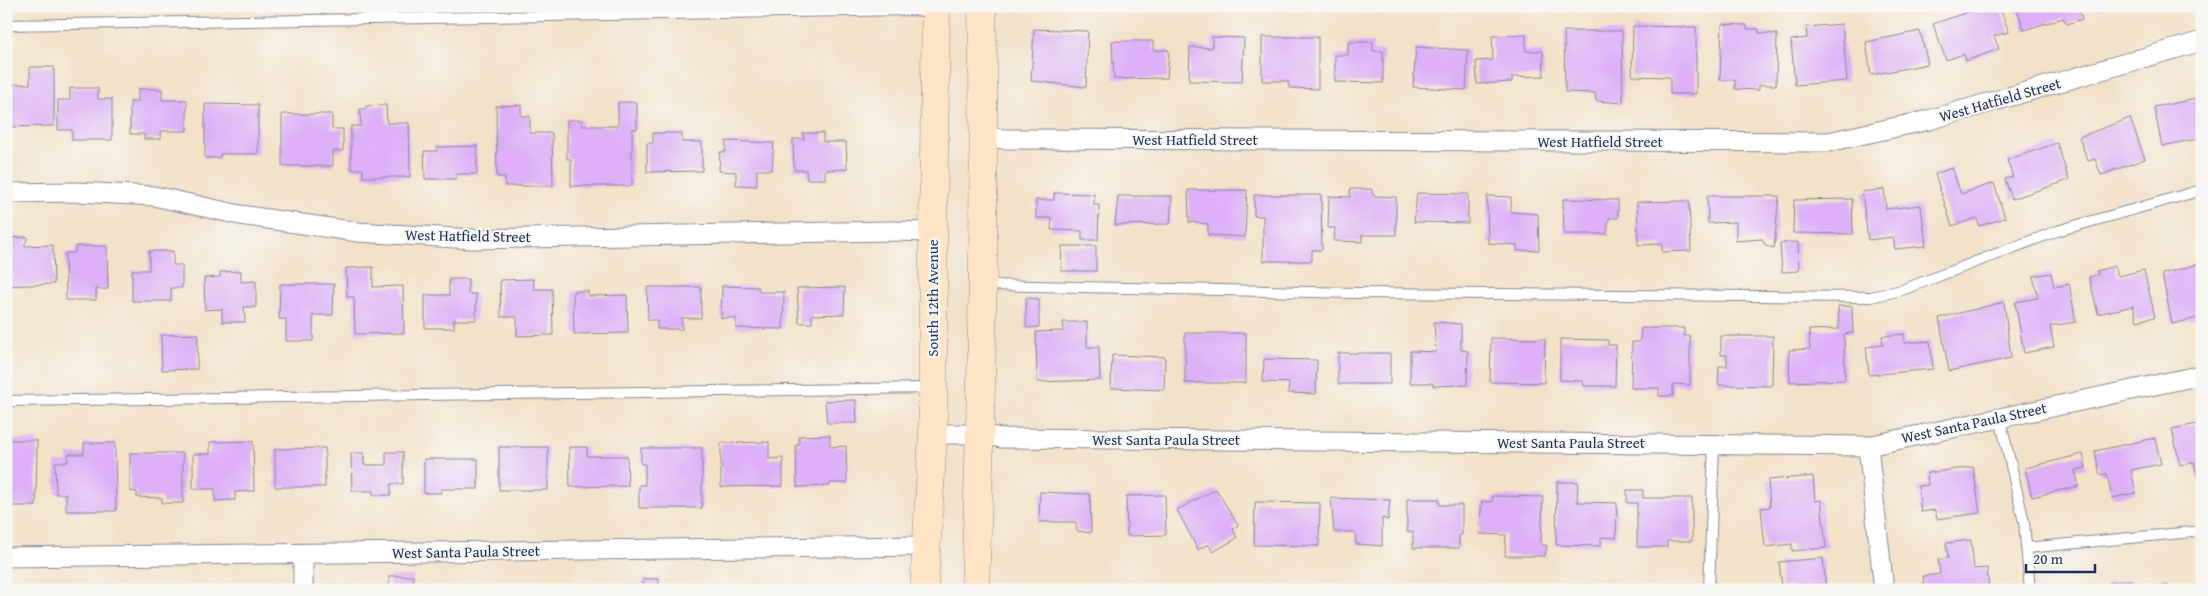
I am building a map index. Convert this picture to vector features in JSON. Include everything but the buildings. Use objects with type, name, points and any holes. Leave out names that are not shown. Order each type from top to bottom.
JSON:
[{"type":"main road","points":[[975,590],[981,434],[985,138],[982,6]]},
{"type":"main road","name":"South 12th Avenue","points":[[924,590],[934,388],[933,232],[936,9]]},
{"type":"street","name":"West Hatfield Street","points":[[985,138],[1828,142],[1929,120],[2202,40]]},
{"type":"street","name":"West Hatfield Street","points":[[6,193],[76,192],[154,196],[240,214],[358,232],[472,239],[880,231],[933,232]]},
{"type":"street","name":"West Santa Paula Street","points":[[933,434],[981,434],[1001,438],[1868,446],[2202,375]]},
{"type":"street","points":[[1868,446],[1884,590]]},
{"type":"street","name":"West Santa Paula Street","points":[[6,557],[926,546]]},
{"type":"street","points":[[303,554],[303,590]]},
{"type":"lane","points":[[6,25],[936,9]]},
{"type":"lane","points":[[983,285],[1355,293],[1871,296],[1902,290],[2057,231],[2202,190]]},
{"type":"lane","points":[[6,401],[934,388]]},
{"type":"lane","points":[[2000,418],[2024,522],[2030,590]]},
{"type":"lane","points":[[1709,590],[1714,444]]},
{"type":"lane","points":[[2026,548],[2202,531]]},
{"type":"lane","points":[[1617,590],[1625,590]]}]
